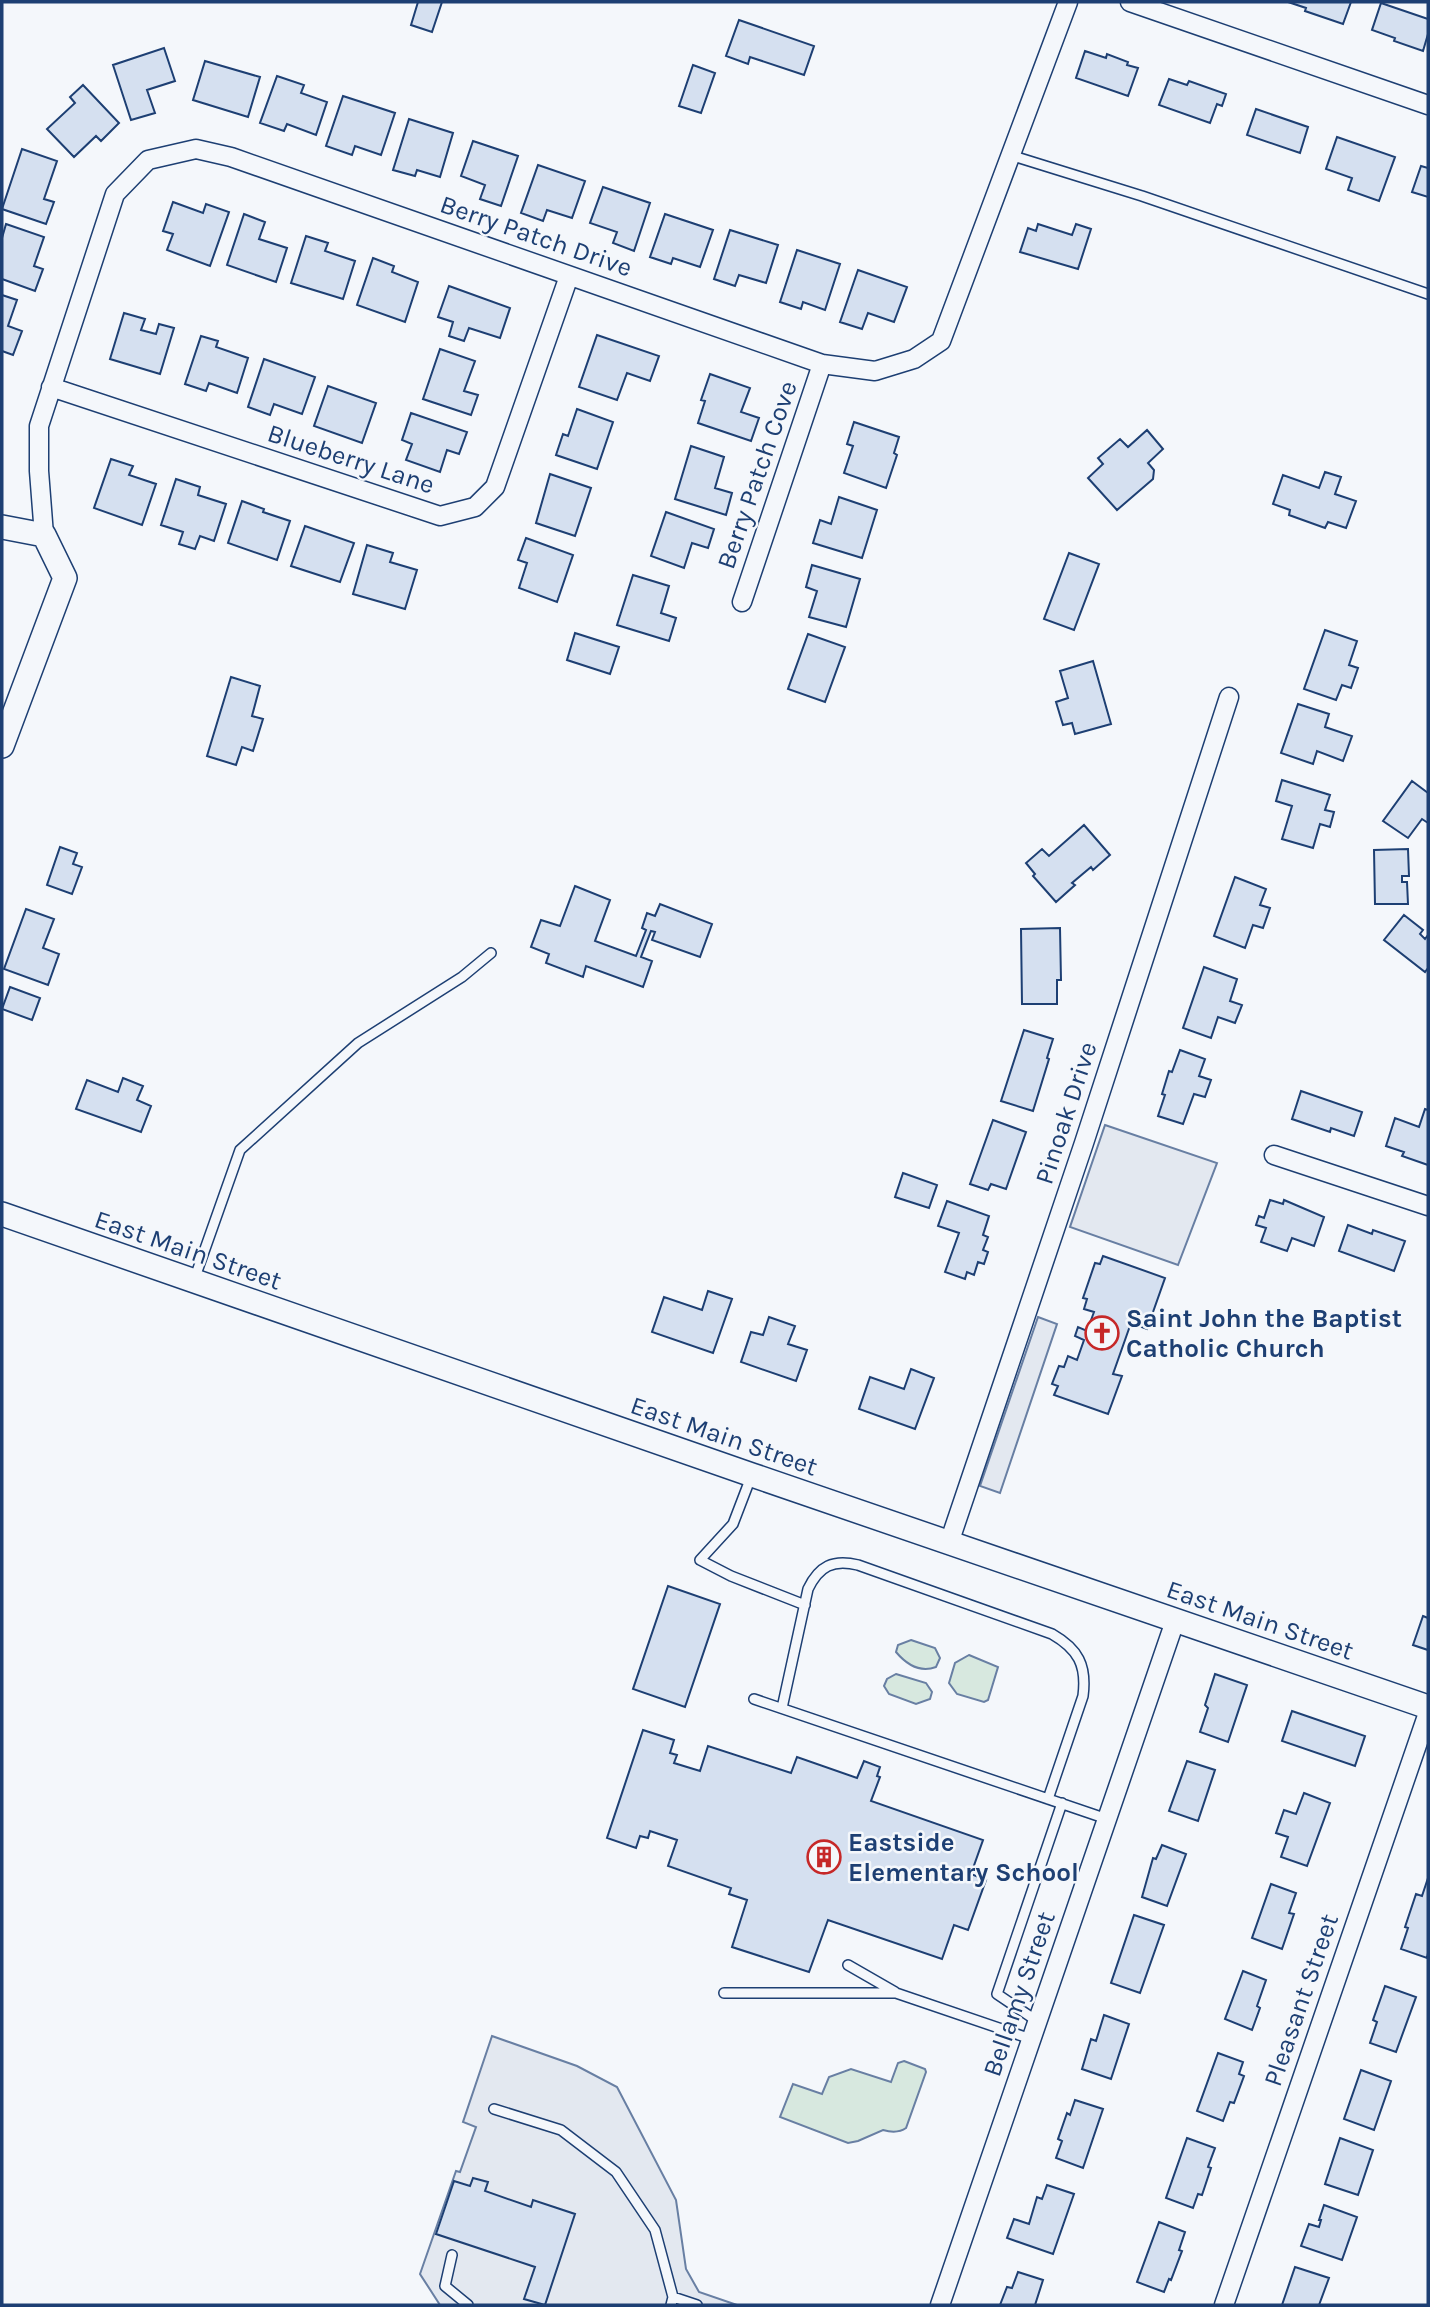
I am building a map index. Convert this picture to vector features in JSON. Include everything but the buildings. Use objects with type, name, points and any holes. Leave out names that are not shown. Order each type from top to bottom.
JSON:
[{"type":"street","name":"Berry Patch Drive","points":[[44,535],[38,471],[39,426],[115,194],[148,160],[196,149],[231,157],[822,364],[875,371],[914,359],[941,341],[1068,2]]},
{"type":"street","points":[[1130,2],[1428,105]]},
{"type":"street","name":"Blueberry Lane","points":[[51,387],[440,516],[475,507],[495,487],[569,276]]},
{"type":"street","name":"Berry Patch Cove","points":[[742,602],[822,364]]},
{"type":"street","points":[[2,527],[44,535],[65,578],[2,746]]},
{"type":"street","name":"Pinoak Drive","points":[[949,1543],[1084,1143],[1229,697]]},
{"type":"street","points":[[1274,1155],[1428,1206]]},
{"type":"street","name":"East Main Street","points":[[2,1214],[1428,1710]]},
{"type":"street","name":"Bellamy Street","points":[[940,2305],[1175,1620]]},
{"type":"street","name":"Pleasant Street","points":[[1224,2305],[1428,1710]]},
{"type":"lane","points":[[1010,155],[1142,196],[1428,294]]},
{"type":"lane","points":[[193,1281],[240,1150],[358,1044],[462,977],[491,953]]},
{"type":"lane","points":[[752,1475],[733,1524],[700,1560],[731,1576],[806,1605]]},
{"type":"lane","points":[[782,1708],[808,1589],[813,1578],[822,1569],[834,1563],[846,1562],[1052,1634],[1076,1653],[1085,1681],[1083,1696],[1048,1799]]},
{"type":"lane","points":[[754,1699],[1107,1819]]},
{"type":"lane","points":[[1037,2021],[996,1994],[1062,1803]]},
{"type":"lane","points":[[848,1965],[896,1993],[1031,2039]]},
{"type":"lane","points":[[723,1993],[896,1993]]},
{"type":"lane","points":[[494,2109],[561,2130],[616,2172],[655,2230],[672,2301],[697,2305]]},
{"type":"lane","points":[[452,2255],[445,2286],[466,2305]]},
{"type":"shaded area","points":[[1105,1125],[1217,1163],[1178,1265],[1070,1227]]},
{"type":"shaded area","points":[[1038,1317],[1057,1324],[1000,1493],[980,1486]]},
{"type":"shaded area","points":[[911,1640],[935,1648],[940,1658],[936,1667],[914,1667],[896,1652],[898,1645]]},
{"type":"shaded area","points":[[969,1655],[998,1667],[988,1700],[984,1702],[957,1694],[949,1683],[955,1663]]},
{"type":"shaded area","points":[[896,1674],[926,1683],[932,1692],[930,1699],[916,1704],[889,1694],[884,1686],[887,1679]]},
{"type":"shaded area","points":[[492,2036],[577,2066],[617,2087],[676,2200],[686,2269],[699,2292],[737,2305],[440,2305],[420,2274],[456,2171],[460,2172],[476,2127],[463,2122]]},
{"type":"shaded area","points":[[904,2061],[925,2069],[926,2072],[903,2130],[883,2130],[848,2143],[780,2117],[793,2084],[822,2094],[829,2077],[851,2069],[891,2082],[898,2063]]},
{"type":"place","name":"Saint John the Baptist Catholic Church","points":[[1102,1333]]},
{"type":"place","name":"Eastside Elementary School","points":[[824,1857]]}]
